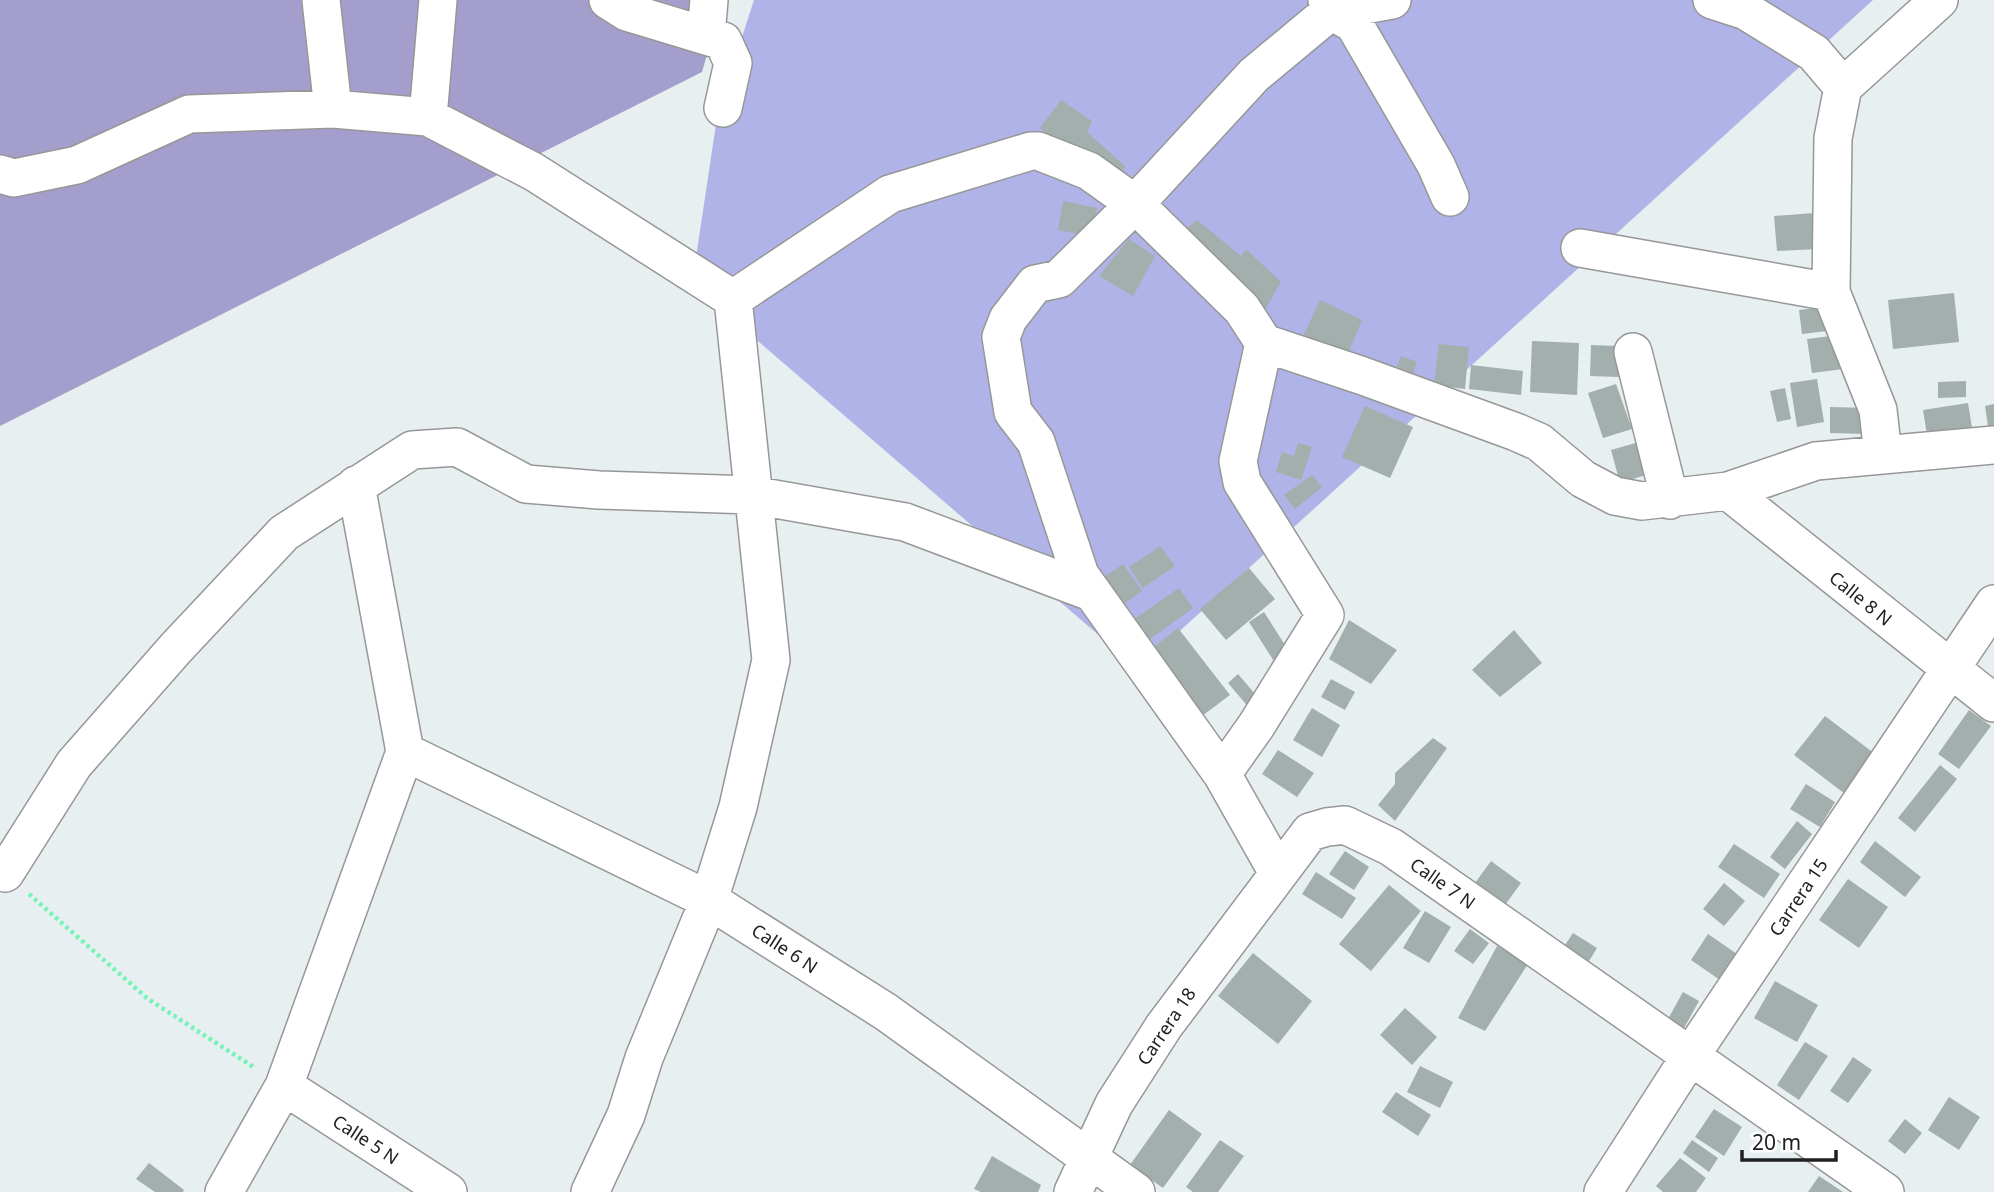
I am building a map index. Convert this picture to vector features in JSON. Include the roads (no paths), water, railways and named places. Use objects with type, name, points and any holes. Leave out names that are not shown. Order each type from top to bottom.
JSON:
[{"type":"street","points":[[321,0],[333,109]]},
{"type":"street","points":[[428,117],[438,0]]},
{"type":"street","points":[[608,0],[627,12],[723,41],[733,63],[723,108]]},
{"type":"street","points":[[706,36],[709,0]]},
{"type":"street","points":[[1278,873],[1222,774],[1080,575],[1036,442],[1013,412],[1001,337],[1015,309],[1035,284],[1059,279],[1135,204],[1254,75],[1329,5],[1392,0]]},
{"type":"street","points":[[1712,0],[1746,11],[1814,53],[1843,87]]},
{"type":"street","points":[[1883,455],[1878,410],[1831,292],[1833,138],[1843,87],[1939,0]]},
{"type":"street","points":[[1329,5],[1354,24],[1436,165],[1450,197]]},
{"type":"street","points":[[0,174],[13,178],[77,165],[189,114],[333,109],[428,117],[534,172],[733,299]]},
{"type":"street","points":[[733,299],[890,194],[1038,151],[1088,171],[1135,204],[1242,309],[1264,343],[1363,376],[1539,442],[1583,479],[1615,496],[1642,501],[1670,500],[1728,491],[1816,461],[1994,444]]},
{"type":"street","points":[[1580,248],[1831,292]]},
{"type":"street","points":[[590,1192],[626,1115],[644,1058],[709,900],[738,807],[771,660],[733,299]]},
{"type":"street","points":[[1222,774],[1325,615],[1242,482],[1238,461],[1264,343]]},
{"type":"street","points":[[1633,352],[1670,500]]},
{"type":"street","points":[[3,870],[74,764],[176,648],[284,533],[412,450],[457,447],[526,485],[752,495],[905,522],[1091,592]]},
{"type":"street","points":[[224,1192],[284,1086],[405,752],[356,485]]},
{"type":"street","name":"Calle 8 N","points":[[1728,491],[1994,703]]},
{"type":"street","name":"Carrera 15","points":[[1603,1192],[1691,1055],[1994,604]]},
{"type":"street","name":"Calle 6 N","points":[[405,752],[709,900],[886,1012],[1136,1192]]},
{"type":"street","name":"Calle 7 N","points":[[1278,873],[1310,832],[1328,827],[1345,825],[1391,847],[1885,1192]]},
{"type":"street","name":"Carrera 18","points":[[1073,1192],[1114,1104],[1164,1026],[1278,873]]},
{"type":"street","name":"Calle 5 N","points":[[284,1086],[448,1192]]}]
